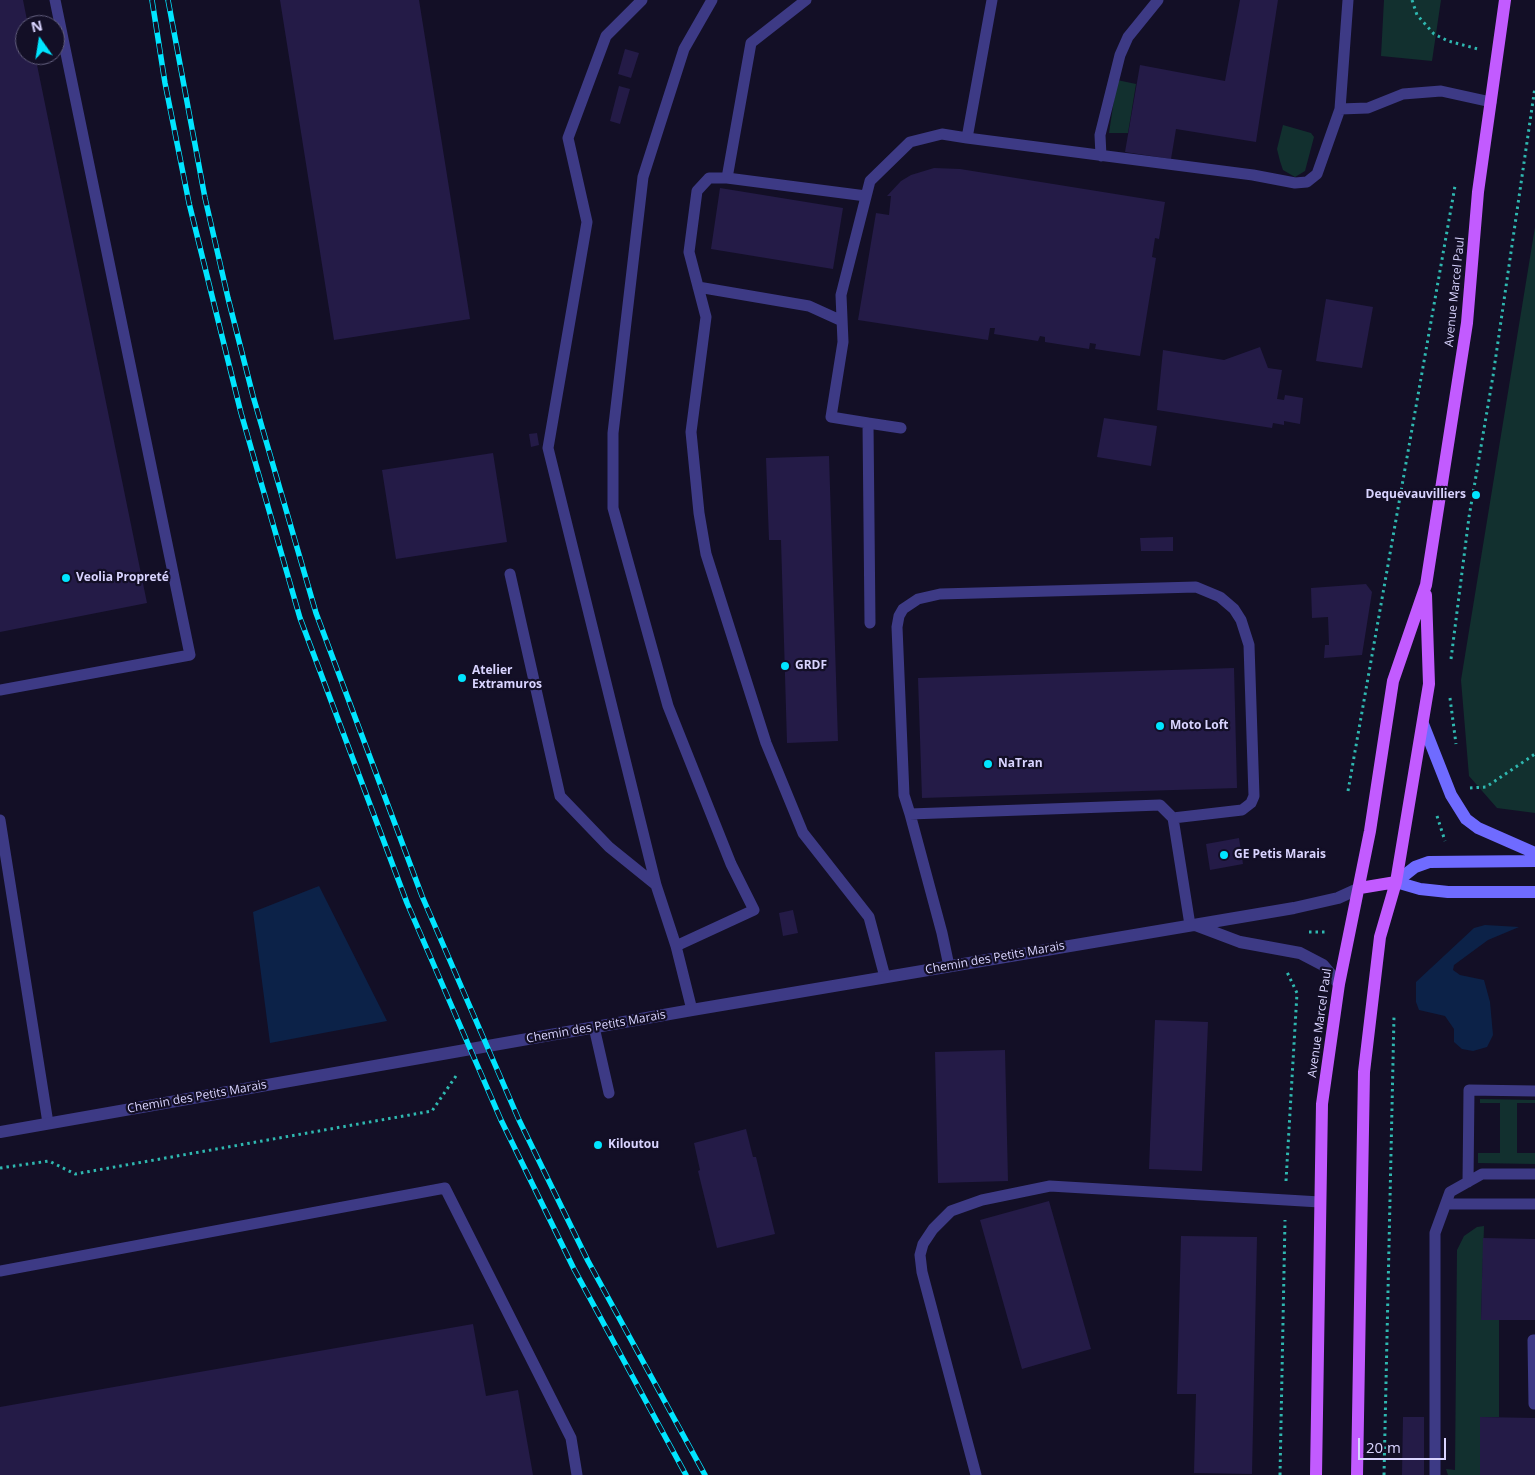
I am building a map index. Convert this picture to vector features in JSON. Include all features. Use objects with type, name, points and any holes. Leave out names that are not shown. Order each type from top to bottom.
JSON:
[{"type":"main road","name":"Avenue Marcel Paul","points":[[1357,1475],[1364,1072],[1380,937],[1396,882],[1423,724],[1428,684],[1426,585],[1467,323],[1478,192],[1505,0]]},
{"type":"main road","name":"Avenue Marcel Paul","points":[[1316,1475],[1322,1104],[1339,984],[1360,888],[1393,681],[1426,585]]},
{"type":"main road","points":[[1423,724],[1451,795],[1466,819],[1478,828],[1535,853]]},
{"type":"main road","points":[[1396,882],[1414,867],[1429,862],[1535,861]]},
{"type":"main road","points":[[1360,888],[1396,882],[1420,889],[1448,892],[1535,892]]},
{"type":"street","name":"Chemin des Petits Marais","points":[[0,1132],[692,1010],[1306,906],[1338,898],[1360,888]]},
{"type":"street","points":[[1191,924],[1240,942],[1300,953],[1323,965],[1339,984]]},
{"type":"lane","points":[[0,690],[190,655],[55,0]]},
{"type":"lane","points":[[642,0],[606,36],[568,138],[587,222],[548,448],[656,885],[676,946],[692,1010]]},
{"type":"lane","points":[[676,946],[754,910],[731,864],[668,706],[613,508],[613,433],[643,177],[684,49],[712,0]]},
{"type":"lane","points":[[727,178],[751,43],[806,0]]},
{"type":"lane","points":[[967,138],[992,0]]},
{"type":"lane","points":[[1101,156],[1100,134],[1120,55],[1128,37],[1158,0]]},
{"type":"lane","points":[[901,428],[831,417],[842,342],[841,295],[870,181],[910,142],[942,134],[1253,175],[1295,183],[1307,182],[1317,174],[1340,108],[1348,0]]},
{"type":"lane","points":[[1340,108],[1368,108],[1402,94],[1441,90],[1490,102]]},
{"type":"lane","points":[[866,196],[727,178],[710,178],[697,191],[689,252],[706,317],[691,432],[699,512],[706,554],[766,742],[803,832],[869,917],[885,977]]},
{"type":"lane","points":[[698,287],[809,306],[842,321]]},
{"type":"lane","points":[[868,423],[870,623]]},
{"type":"lane","points":[[510,574],[560,796],[609,847],[656,885]]},
{"type":"lane","points":[[949,966],[942,933],[904,795],[897,621],[908,603],[925,596],[940,594],[1196,587],[1220,597],[1234,609],[1246,632],[1251,678],[1254,796],[1251,803],[1242,810],[1174,818]]},
{"type":"lane","points":[[910,814],[1160,805],[1174,818],[1191,924]]},
{"type":"lane","points":[[0,820],[48,1123]]},
{"type":"lane","points":[[594,1027],[609,1093]]},
{"type":"lane","points":[[1468,1182],[1469,1090],[1535,1090]]},
{"type":"lane","points":[[1434,1475],[1435,1233],[1450,1192],[1482,1174],[1535,1174]]},
{"type":"lane","points":[[976,1475],[922,1272],[920,1255],[923,1244],[933,1229],[951,1211],[982,1200],[1050,1186],[1320,1202]]},
{"type":"lane","points":[[0,1271],[445,1188],[571,1438],[576,1475]]},
{"type":"lane","points":[[1446,1204],[1535,1204]]},
{"type":"lane","points":[[1534,1404],[1533,1340],[1535,1340]]},
{"type":"path","points":[[1412,0],[1417,15],[1434,34],[1448,41],[1497,55]]},
{"type":"path","points":[[1476,59],[1478,49]]},
{"type":"path","points":[[1450,668],[1456,634],[1469,517],[1493,376],[1535,86]]},
{"type":"path","points":[[1348,791],[1455,184]]},
{"type":"path","points":[[1450,693],[1456,750]]},
{"type":"path","points":[[1460,789],[1486,787],[1535,754]]},
{"type":"path","points":[[1436,812],[1448,848]]},
{"type":"path","points":[[1309,932],[1334,932]]},
{"type":"path","points":[[1384,1475],[1393,1008]]},
{"type":"path","points":[[0,1168],[49,1161],[75,1174],[432,1111],[475,1048]]},
{"type":"green space","points":[[1384,0],[1441,0],[1432,61],[1381,56]]},
{"type":"green space","points":[[1117,80],[1136,84],[1128,133],[1109,133]]},
{"type":"green space","points":[[1283,125],[1311,133],[1314,137],[1305,171],[1295,177],[1283,170],[1277,149]]},
{"type":"green space","points":[[1535,227],[1535,813],[1497,808],[1469,776],[1461,680]]},
{"type":"green space","points":[[1480,1099],[1535,1100],[1535,1103],[1517,1103],[1517,1153],[1535,1153],[1535,1164],[1478,1163],[1478,1153],[1500,1153],[1500,1103],[1480,1103]]},
{"type":"green space","points":[[1484,1226],[1481,1320],[1499,1320],[1499,1417],[1480,1417],[1480,1475],[1448,1475],[1446,1469],[1455,1470],[1457,1250],[1464,1236],[1477,1227]]},
{"type":"water","points":[[319,886],[387,1021],[270,1043],[253,912]]},
{"type":"water","points":[[1485,925],[1519,927],[1488,940],[1454,965],[1453,970],[1460,975],[1484,980],[1490,1002],[1493,1035],[1487,1047],[1473,1051],[1462,1049],[1454,1042],[1454,1029],[1445,1016],[1419,1010],[1416,1002],[1416,982],[1474,928]]},
{"type":"building","points":[[0,0],[23,0],[26,15],[15,15],[15,65],[37,65],[147,603],[0,632]]},
{"type":"building","points":[[280,0],[419,0],[470,319],[334,340]]},
{"type":"building","points":[[1240,0],[1278,0],[1256,142],[1176,129],[1171,159],[1125,152],[1140,65],[1225,81]]},
{"type":"building","points":[[625,49],[639,53],[631,78],[618,74]]},
{"type":"building","points":[[619,86],[630,89],[620,124],[610,121]]},
{"type":"building","points":[[934,168],[960,169],[1165,202],[1159,239],[1155,238],[1152,257],[1156,258],[1140,356],[1095,349],[1096,344],[1090,343],[1089,349],[1045,342],[1045,337],[1040,336],[1038,341],[994,334],[995,328],[990,328],[988,340],[858,320],[876,213],[889,215],[891,196],[887,196],[901,181],[911,175]]},
{"type":"building","points":[[720,188],[843,208],[833,269],[711,249]]},
{"type":"building","points":[[1326,299],[1373,307],[1362,368],[1316,361]]},
{"type":"building","points":[[1260,347],[1268,368],[1282,370],[1277,399],[1284,400],[1285,395],[1303,398],[1300,424],[1284,421],[1284,425],[1273,423],[1272,428],[1157,410],[1163,350],[1224,360]]},
{"type":"building","points":[[1104,418],[1157,426],[1151,466],[1097,457]]},
{"type":"building","points":[[537,433],[539,445],[531,447],[529,434]]},
{"type":"building","points":[[493,453],[507,542],[396,559],[382,470]]},
{"type":"building","points":[[829,456],[838,741],[787,743],[781,540],[769,540],[766,458]]},
{"type":"building","points":[[1173,537],[1173,551],[1141,551],[1140,538]]},
{"type":"building","points":[[1366,584],[1372,592],[1362,655],[1324,658],[1325,645],[1329,645],[1328,617],[1312,618],[1311,588]]},
{"type":"building","points":[[1234,668],[1237,788],[922,798],[918,678]]},
{"type":"building","name":"GE Petis Marais","points":[[1239,838],[1243,864],[1210,870],[1206,844]]},
{"type":"building","points":[[793,910],[798,933],[783,936],[779,913]]},
{"type":"building","points":[[1155,1020],[1208,1022],[1202,1171],[1149,1169]]},
{"type":"building","points":[[1005,1050],[1008,1181],[938,1183],[935,1052]]},
{"type":"building","points":[[746,1129],[753,1157],[756,1157],[775,1234],[717,1248],[698,1171],[700,1170],[694,1143]]},
{"type":"building","points":[[1049,1201],[1091,1349],[1022,1369],[980,1220]]},
{"type":"building","points":[[1181,1236],[1257,1237],[1252,1474],[1194,1473],[1196,1394],[1177,1394]]},
{"type":"building","points":[[1483,1238],[1535,1239],[1535,1320],[1481,1320]]},
{"type":"building","points":[[473,1324],[486,1396],[518,1390],[533,1475],[0,1475],[0,1407]]},
{"type":"building","points":[[1403,1417],[1424,1417],[1424,1475],[1402,1475]]},
{"type":"building","points":[[1480,1417],[1535,1418],[1535,1475],[1480,1475]]},
{"type":"railway","points":[[152,0],[165,83],[189,203],[241,413],[300,618],[407,903],[501,1120],[574,1269],[686,1475]]},
{"type":"railway","points":[[168,0],[205,198],[228,298],[253,396],[316,613],[422,896],[519,1120],[588,1261],[705,1475]]},
{"type":"place","name":"Dequevauvilliers","points":[[1476,495]]},
{"type":"place","name":"Veolia Propreté","points":[[66,578]]},
{"type":"place","name":"GRDF","points":[[785,666]]},
{"type":"place","name":"Atelier Extramuros","points":[[462,678]]},
{"type":"place","name":"Moto Loft","points":[[1160,726]]},
{"type":"place","name":"NaTran","points":[[988,764]]},
{"type":"place","name":"GE Petis Marais","points":[[1224,855]]},
{"type":"place","name":"Kiloutou","points":[[598,1145]]}]
